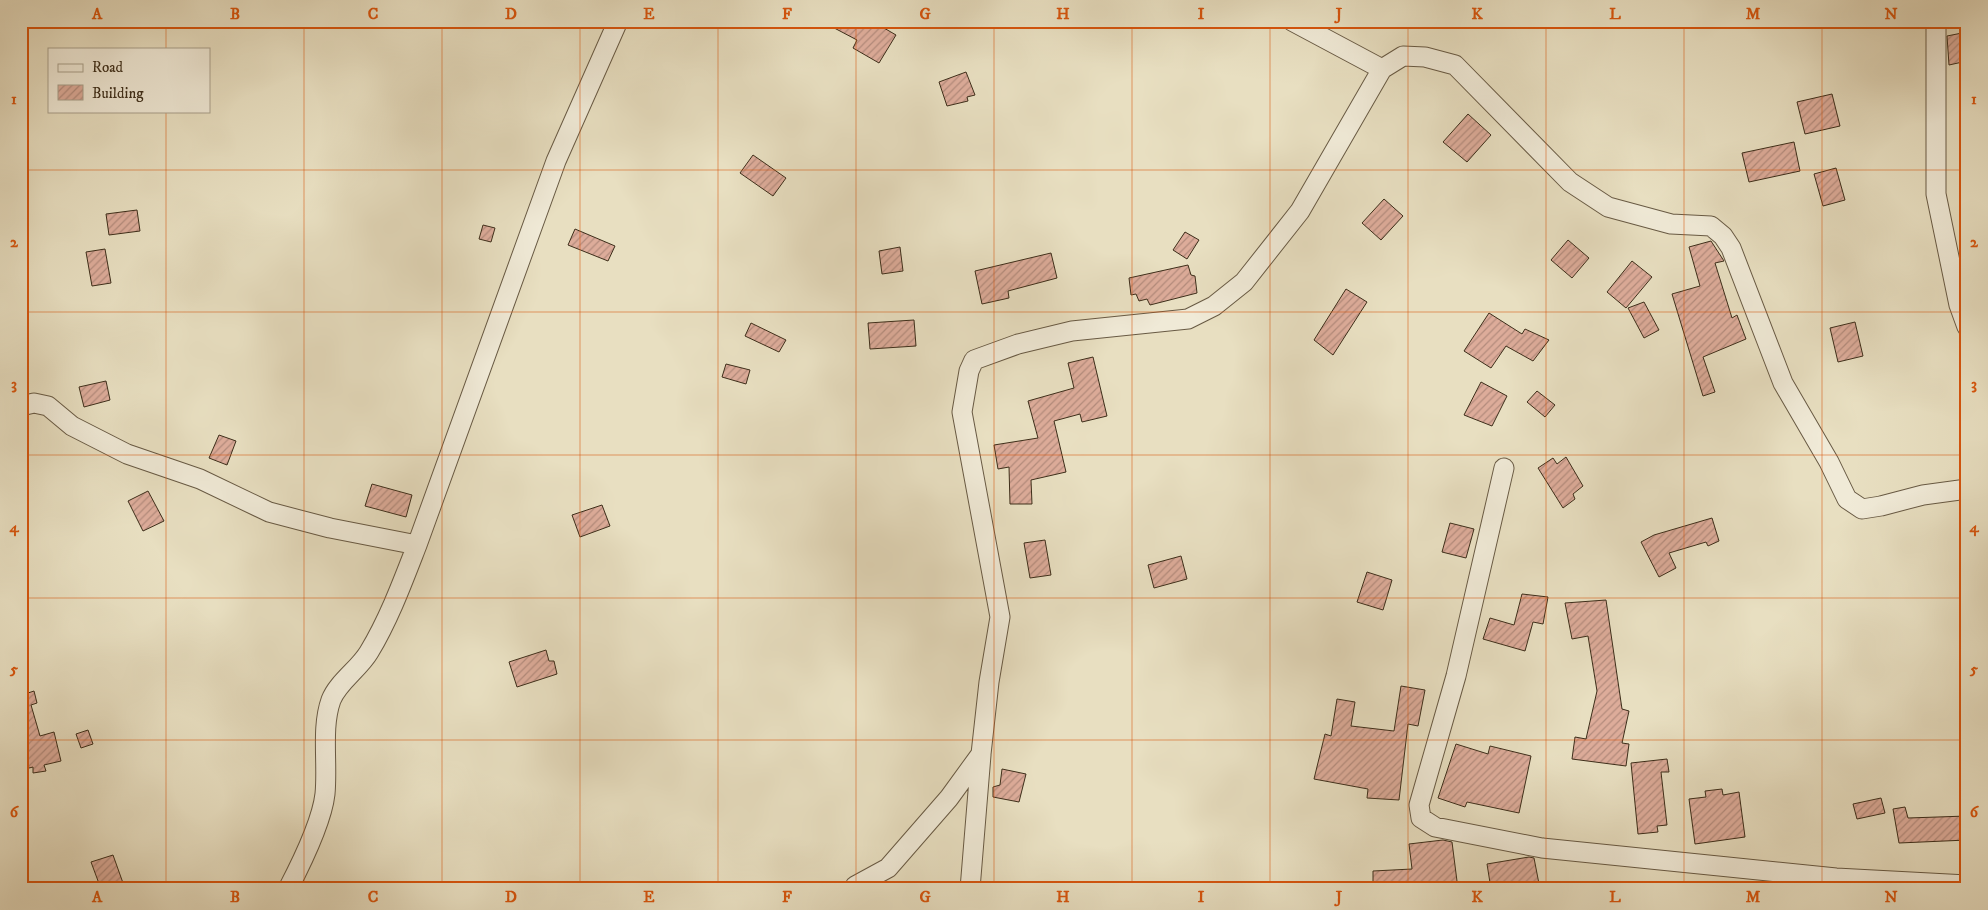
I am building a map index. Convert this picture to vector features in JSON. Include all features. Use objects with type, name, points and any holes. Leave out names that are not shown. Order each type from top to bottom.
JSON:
[{"type":"street","points":[[288,889],[307,846],[325,796],[327,713],[332,697],[368,654],[394,602],[418,545],[556,161],[618,21]]},
{"type":"street","points":[[1292,21],[1382,69]]},
{"type":"street","points":[[1936,21],[1936,194],[1967,326]]},
{"type":"street","points":[[970,889],[981,754],[989,682],[1000,616],[962,412],[969,370],[974,360],[1018,344],[1072,331],[1188,319],[1214,306],[1244,282],[1300,211],[1382,69],[1403,56],[1425,57],[1455,65],[1570,182],[1608,207],[1671,224],[1711,226],[1723,236],[1731,248],[1783,384],[1829,462],[1847,499],[1862,509],[1923,495],[1967,489]]},
{"type":"street","points":[[21,406],[34,403],[48,406],[72,426],[127,454],[200,479],[268,512],[330,528],[418,545]]},
{"type":"street","points":[[1504,468],[1456,676],[1418,805],[1421,818],[1435,827],[1542,848],[1836,884],[1967,885]]},
{"type":"street","points":[[855,886],[888,868],[949,798],[981,754]]},
{"type":"building","points":[[821,21],[872,21],[896,35],[879,63],[853,48],[857,40]]},
{"type":"building","points":[[1967,32],[1967,61],[1949,65],[1947,36]]},
{"type":"building","points":[[966,72],[975,95],[967,97],[968,101],[947,106],[939,82]]},
{"type":"building","points":[[1832,94],[1840,126],[1805,134],[1797,102]]},
{"type":"building","points":[[1468,114],[1491,135],[1467,162],[1443,142]]},
{"type":"building","points":[[1794,142],[1800,171],[1749,182],[1742,153]]},
{"type":"building","points":[[753,155],[786,178],[773,196],[740,173]]},
{"type":"building","points":[[1836,168],[1845,200],[1823,206],[1814,174]]},
{"type":"building","points":[[1384,199],[1403,216],[1381,240],[1362,223]]},
{"type":"building","points":[[137,210],[140,231],[109,235],[106,214]]},
{"type":"building","points":[[483,225],[495,228],[491,242],[479,239]]},
{"type":"building","points":[[575,229],[615,246],[608,261],[568,245]]},
{"type":"building","points":[[1185,232],[1199,240],[1187,259],[1173,250]]},
{"type":"building","points":[[1568,240],[1589,258],[1572,278],[1551,260]]},
{"type":"building","points":[[1711,241],[1724,261],[1715,263],[1732,318],[1737,315],[1746,339],[1703,357],[1715,392],[1703,396],[1672,294],[1700,286],[1689,247]]},
{"type":"building","points":[[900,247],[903,271],[882,274],[879,251]]},
{"type":"building","points":[[105,249],[111,283],[92,286],[86,252]]},
{"type":"building","points":[[1051,253],[1057,278],[1008,291],[1009,298],[982,304],[975,271]]},
{"type":"building","points":[[1632,261],[1652,277],[1626,308],[1607,292]]},
{"type":"building","points":[[1188,265],[1191,275],[1195,276],[1197,293],[1150,305],[1147,299],[1139,301],[1136,294],[1131,295],[1129,278]]},
{"type":"building","points":[[1346,289],[1367,302],[1333,355],[1314,340]]},
{"type":"building","points":[[1644,302],[1659,330],[1644,338],[1628,308]]},
{"type":"building","points":[[1489,313],[1522,334],[1525,329],[1549,340],[1533,361],[1506,346],[1491,368],[1464,351]]},
{"type":"building","points":[[914,320],[916,346],[870,349],[868,323]]},
{"type":"building","points":[[1855,322],[1863,356],[1838,362],[1830,328]]},
{"type":"building","points":[[751,323],[786,340],[779,352],[745,336]]},
{"type":"building","points":[[1093,357],[1107,416],[1082,422],[1080,414],[1054,421],[1066,472],[1031,480],[1032,504],[1010,504],[1009,467],[998,469],[994,445],[1038,438],[1028,401],[1074,388],[1068,363]]},
{"type":"building","points":[[726,364],[750,370],[746,384],[722,377]]},
{"type":"building","points":[[106,381],[110,400],[84,407],[79,387]]},
{"type":"building","points":[[1481,382],[1507,396],[1492,426],[1464,415]]},
{"type":"building","points":[[1537,391],[1555,405],[1545,417],[1527,402]]},
{"type":"building","points":[[219,435],[236,441],[227,465],[209,458]]},
{"type":"building","points":[[1566,457],[1583,486],[1573,494],[1575,499],[1563,508],[1538,468],[1553,458],[1557,464]]},
{"type":"building","points":[[372,484],[412,495],[406,517],[365,506]]},
{"type":"building","points":[[148,491],[164,521],[143,531],[128,501]]},
{"type":"building","points":[[602,505],[610,526],[580,537],[572,515]]},
{"type":"building","points":[[1712,518],[1719,541],[1708,546],[1706,542],[1669,553],[1676,568],[1659,577],[1641,542],[1654,535]]},
{"type":"building","points":[[1450,523],[1474,529],[1466,558],[1442,552]]},
{"type":"building","points":[[1045,540],[1051,575],[1030,578],[1024,543]]},
{"type":"building","points":[[1181,556],[1187,579],[1154,588],[1148,565]]},
{"type":"building","points":[[1367,572],[1392,580],[1383,610],[1357,602]]},
{"type":"building","points":[[1522,594],[1548,597],[1543,624],[1533,622],[1525,651],[1483,639],[1490,618],[1514,625]]},
{"type":"building","points":[[1606,600],[1622,709],[1629,711],[1622,743],[1629,744],[1626,766],[1572,759],[1575,737],[1586,739],[1597,691],[1588,636],[1572,639],[1565,603]]},
{"type":"building","points":[[546,650],[549,661],[554,661],[557,674],[517,687],[509,662]]},
{"type":"building","points":[[25,682],[28,693],[34,691],[37,703],[31,705],[40,736],[54,732],[61,761],[44,765],[46,771],[33,773],[33,767],[21,770],[21,683]]},
{"type":"building","points":[[1401,686],[1425,690],[1418,726],[1408,724],[1399,800],[1367,798],[1368,789],[1314,779],[1325,734],[1331,736],[1337,699],[1355,702],[1351,726],[1394,731]]},
{"type":"building","points":[[88,730],[93,744],[81,748],[76,734]]},
{"type":"building","points":[[1456,744],[1488,754],[1490,746],[1531,756],[1519,813],[1467,802],[1465,807],[1438,798]]},
{"type":"building","points":[[1667,759],[1669,772],[1661,772],[1667,825],[1657,826],[1658,832],[1638,834],[1631,763]]},
{"type":"building","points":[[1002,769],[1026,774],[1019,802],[993,797],[993,787],[1000,785]]},
{"type":"building","points":[[1722,789],[1723,795],[1739,792],[1745,837],[1695,844],[1689,799],[1706,797],[1705,791]]},
{"type":"building","points":[[1881,798],[1885,813],[1857,819],[1853,804]]},
{"type":"building","points":[[1905,807],[1908,818],[1967,816],[1967,840],[1899,843],[1893,809]]},
{"type":"building","points":[[1443,840],[1452,842],[1458,889],[1373,889],[1373,871],[1412,869],[1409,844]]},
{"type":"building","points":[[113,855],[123,883],[101,889],[91,862]]},
{"type":"building","points":[[1529,857],[1534,858],[1540,889],[1491,889],[1487,864]]}]
